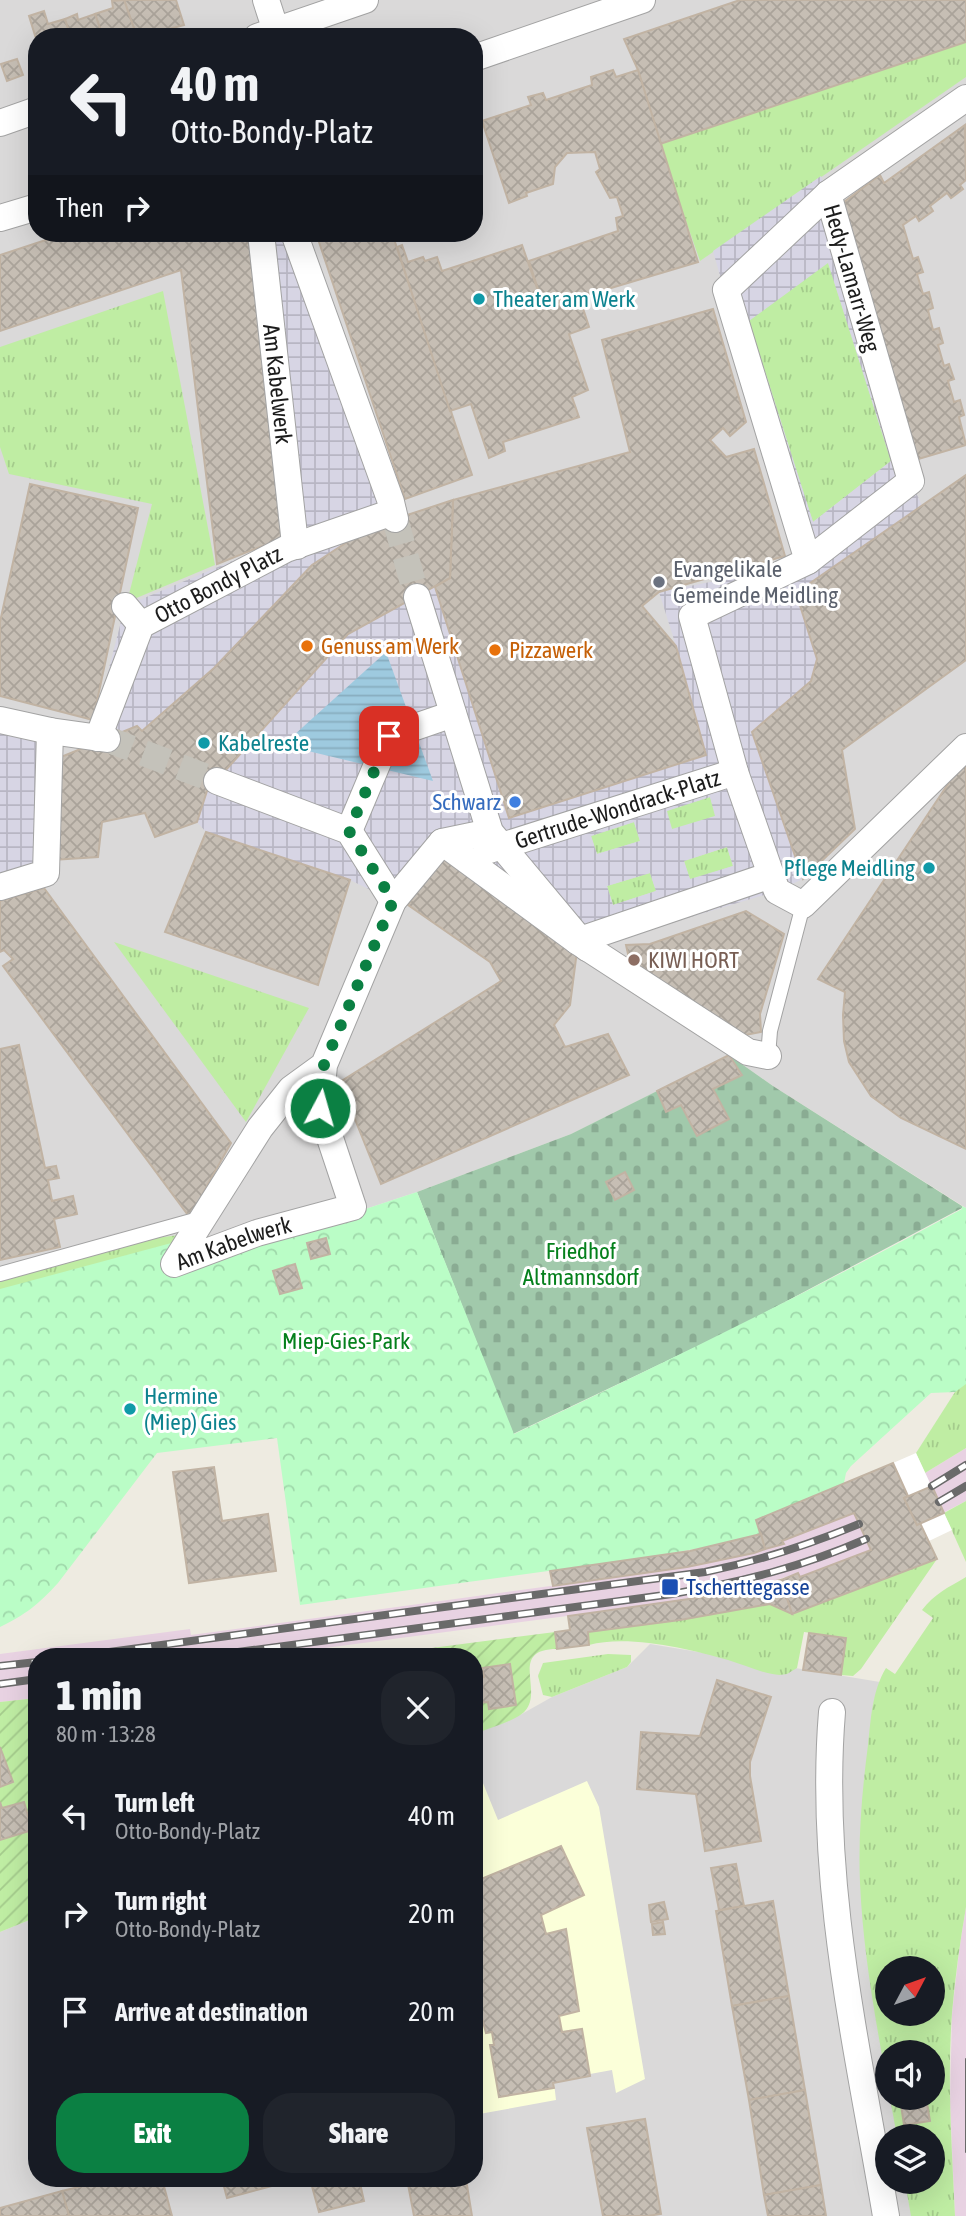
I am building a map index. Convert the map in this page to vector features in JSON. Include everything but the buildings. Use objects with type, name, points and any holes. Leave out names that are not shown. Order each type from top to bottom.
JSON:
[{"type":"street","points":[[266,0],[266,28]]},
{"type":"street","points":[[283,28],[365,0]]},
{"type":"street","points":[[483,55],[642,0]]},
{"type":"street","points":[[828,194],[966,99]]},
{"type":"street","points":[[0,122],[28,113]]},
{"type":"street","name":"Hedy-Lamarr-Weg","points":[[728,744],[692,616],[808,561],[911,481],[828,194],[726,290],[808,561]]},
{"type":"street","points":[[0,218],[28,210]]},
{"type":"street","name":"Am Kabelwerk","points":[[262,242],[296,540]]},
{"type":"street","name":"Otto Bondy Platz","points":[[50,731],[98,738],[133,616],[286,549],[296,540],[393,511],[297,242]]},
{"type":"street","points":[[417,597],[496,839],[442,842]]},
{"type":"street","points":[[349,831],[389,736],[453,714]]},
{"type":"street","points":[[0,720],[50,731],[46,873],[0,887]]},
{"type":"street","name":"Gertrude-Wondrack-Platz","points":[[728,744],[735,772],[774,883]]},
{"type":"street","points":[[581,943],[774,883],[803,905],[966,747]]},
{"type":"street","name":"Gertrude-Wondrack-Platz","points":[[464,858],[496,839],[735,772]]},
{"type":"street","points":[[217,781],[349,831],[393,901]]},
{"type":"street","name":"Gertrude-Wondrack-Platz","points":[[496,839],[581,943]]},
{"type":"street","points":[[442,842],[581,943],[748,1052],[768,1056]]},
{"type":"street","name":"Am Kabelwerk","points":[[324,1065],[290,1089],[260,1128],[174,1264],[257,1233],[353,1207],[320,1108],[324,1065],[393,901],[442,842]]},
{"type":"street","points":[[832,1712],[828,1791],[835,1901],[847,1990],[886,2216]]},
{"type":"lane","points":[[768,1056],[770,1031],[803,905]]},
{"type":"lane","points":[[0,1274],[203,1217]]},
{"type":"shaded area","points":[[0,0],[966,0],[966,1208],[773,1086],[729,1055],[571,1134],[417,1192],[199,1264],[0,1289]]},
{"type":"shaded area","points":[[821,176],[911,481],[922,506],[796,593],[817,659],[811,681],[752,732],[803,879],[777,891],[587,948],[442,842],[393,901],[350,880],[206,832],[197,822],[207,791],[348,634],[435,587],[509,818],[676,646],[659,592],[802,564],[713,251]],"holes":[[[828,263],[891,461],[813,522],[749,321]],[[710,797],[715,816],[672,829],[667,811]],[[634,822],[640,841],[597,854],[591,836]],[[727,847],[733,866],[690,879],[684,861]],[[650,873],[656,891],[613,905],[607,886]]]},
{"type":"shaded area","points":[[255,242],[311,242],[391,502],[355,537],[312,565],[214,668],[142,731],[137,726],[107,739],[91,738],[125,606],[294,535]]},
{"type":"shaded area","points":[[0,720],[50,731],[46,873],[0,887]]},
{"type":"shaded area","points":[[966,1448],[966,1501],[871,1550],[800,1577],[798,1573],[764,1584],[673,1602],[325,1648],[46,1648],[190,1629],[191,1635],[687,1567],[783,1544],[782,1541],[902,1487]]},
{"type":"shaded area","points":[[650,1644],[892,1684],[875,1787],[883,1956],[875,1956],[875,2026],[886,2026],[886,2040],[875,2040],[875,2110],[897,2110],[900,2124],[875,2124],[875,2194],[912,2194],[915,2216],[0,2216],[0,1932],[28,1921],[28,2187],[483,2187],[483,1730],[520,1715],[552,1697],[627,1667]]},
{"type":"shaded area","points":[[28,1650],[28,1699],[0,1702],[0,1654]]},
{"type":"shaded area","points":[[587,1781],[599,1807],[645,2079],[616,2093],[612,2070],[590,2074],[554,2083],[556,2100],[483,2113],[483,1783],[498,1820]]},
{"type":"shaded area","points":[[966,1907],[966,2216],[955,2216],[950,2102],[952,2015]]},
{"type":"green space","points":[[966,41],[966,77],[700,261],[659,144]]},
{"type":"green space","points":[[828,262],[891,461],[813,522],[748,321]]},
{"type":"green space","points":[[163,291],[215,565],[127,602],[152,504],[9,474],[0,447],[0,347]]},
{"type":"green space","points":[[710,797],[716,816],[672,830],[666,811]]},
{"type":"green space","points":[[634,822],[640,841],[597,854],[591,836]]},
{"type":"green space","points":[[727,847],[733,866],[690,880],[684,861]]},
{"type":"green space","points":[[650,873],[656,891],[613,905],[607,886]]},
{"type":"green space","points":[[114,942],[309,1008],[246,1122]]},
{"type":"green space","name":"Friedhof Altmannsdorf","points":[[729,1055],[962,1208],[736,1328],[513,1434],[417,1192],[571,1134]]},
{"type":"green space","name":"Miep-Gies-Park","points":[[417,1192],[514,1434],[795,1297],[907,1239],[962,1209],[962,1206],[966,1208],[966,1384],[955,1392],[931,1393],[851,1466],[844,1483],[757,1520],[761,1534],[729,1543],[643,1558],[300,1605],[277,1438],[157,1453],[58,1583],[31,1608],[0,1627],[0,1289],[190,1238],[199,1264]]},
{"type":"green space","points":[[179,1235],[168,1257],[0,1300],[0,1279],[156,1238]]},
{"type":"green space","points":[[966,1379],[966,1448],[925,1473],[916,1453]]},
{"type":"green space","points":[[966,1501],[966,1562],[944,1513]]},
{"type":"green space","points":[[937,1559],[861,1669],[853,1676],[841,1675],[845,1638],[804,1632],[797,1668],[780,1675],[659,1644],[622,1641],[589,1645],[588,1632],[680,1620],[770,1604],[792,1614]]},
{"type":"green space","points":[[966,1577],[966,1907],[956,1973],[950,2064],[955,2216],[911,2216],[907,2194],[945,2194],[945,2124],[895,2124],[892,2110],[945,2110],[945,2040],[880,2040],[877,2026],[945,2026],[945,1956],[875,1956],[875,2013],[860,1883],[862,1797],[873,1705],[881,1677],[886,1668],[895,1674],[933,1618],[922,1610],[937,1595]]},
{"type":"green space","points":[[555,1632],[557,1649],[542,1651],[534,1656],[530,1663],[530,1703],[525,1711],[483,1731],[483,1648],[432,1648]]},
{"type":"green space","points":[[608,1654],[631,1655],[631,1662],[627,1667],[552,1697],[543,1695],[538,1676],[543,1663]]},
{"type":"green space","points":[[28,1699],[28,1921],[0,1932],[0,1702]]},
{"type":"water","points":[[386,652],[433,781],[283,745]]},
{"type":"pier","points":[[916,1453],[952,1530],[929,1541],[920,1524],[917,1525],[904,1498],[893,1463]]},
{"type":"tunnel","points":[[395,519],[417,597]]},
{"type":"tunnel","points":[[107,739],[217,781]]},
{"type":"tram line","points":[[966,2059],[966,2152]]},
{"type":"railway","points":[[932,1486],[966,1465]]},
{"type":"railway","points":[[939,1502],[966,1486]]},
{"type":"railway","points":[[139,1648],[705,1572],[783,1552],[859,1524]]},
{"type":"railway","points":[[268,1648],[672,1594],[771,1572],[818,1558],[866,1539]]},
{"type":"railway","points":[[0,1666],[28,1663]]},
{"type":"railway","points":[[0,1684],[28,1680]]},
{"type":"place","name":"Theater am Werk","points":[[479,299]]},
{"type":"place","name":"Evangelikale Gemeinde Meidling","points":[[659,582]]},
{"type":"place","name":"Genuss am Werk","points":[[307,646]]},
{"type":"place","name":"Pizzawerk","points":[[495,650]]},
{"type":"place","name":"Kabelreste","points":[[204,743]]},
{"type":"place","name":"Schwarz","points":[[515,802]]},
{"type":"place","name":"Pflege Meidling","points":[[929,868]]},
{"type":"place","name":"KIWI HORT","points":[[634,960]]},
{"type":"place","name":"Hermine (Miep) Gies","points":[[130,1409]]},
{"type":"place","name":"Tscherttegasse","points":[[670,1587]]},
{"type":"route","points":[[320,1108],[324,1065],[393,901],[349,831],[389,736]]}]
